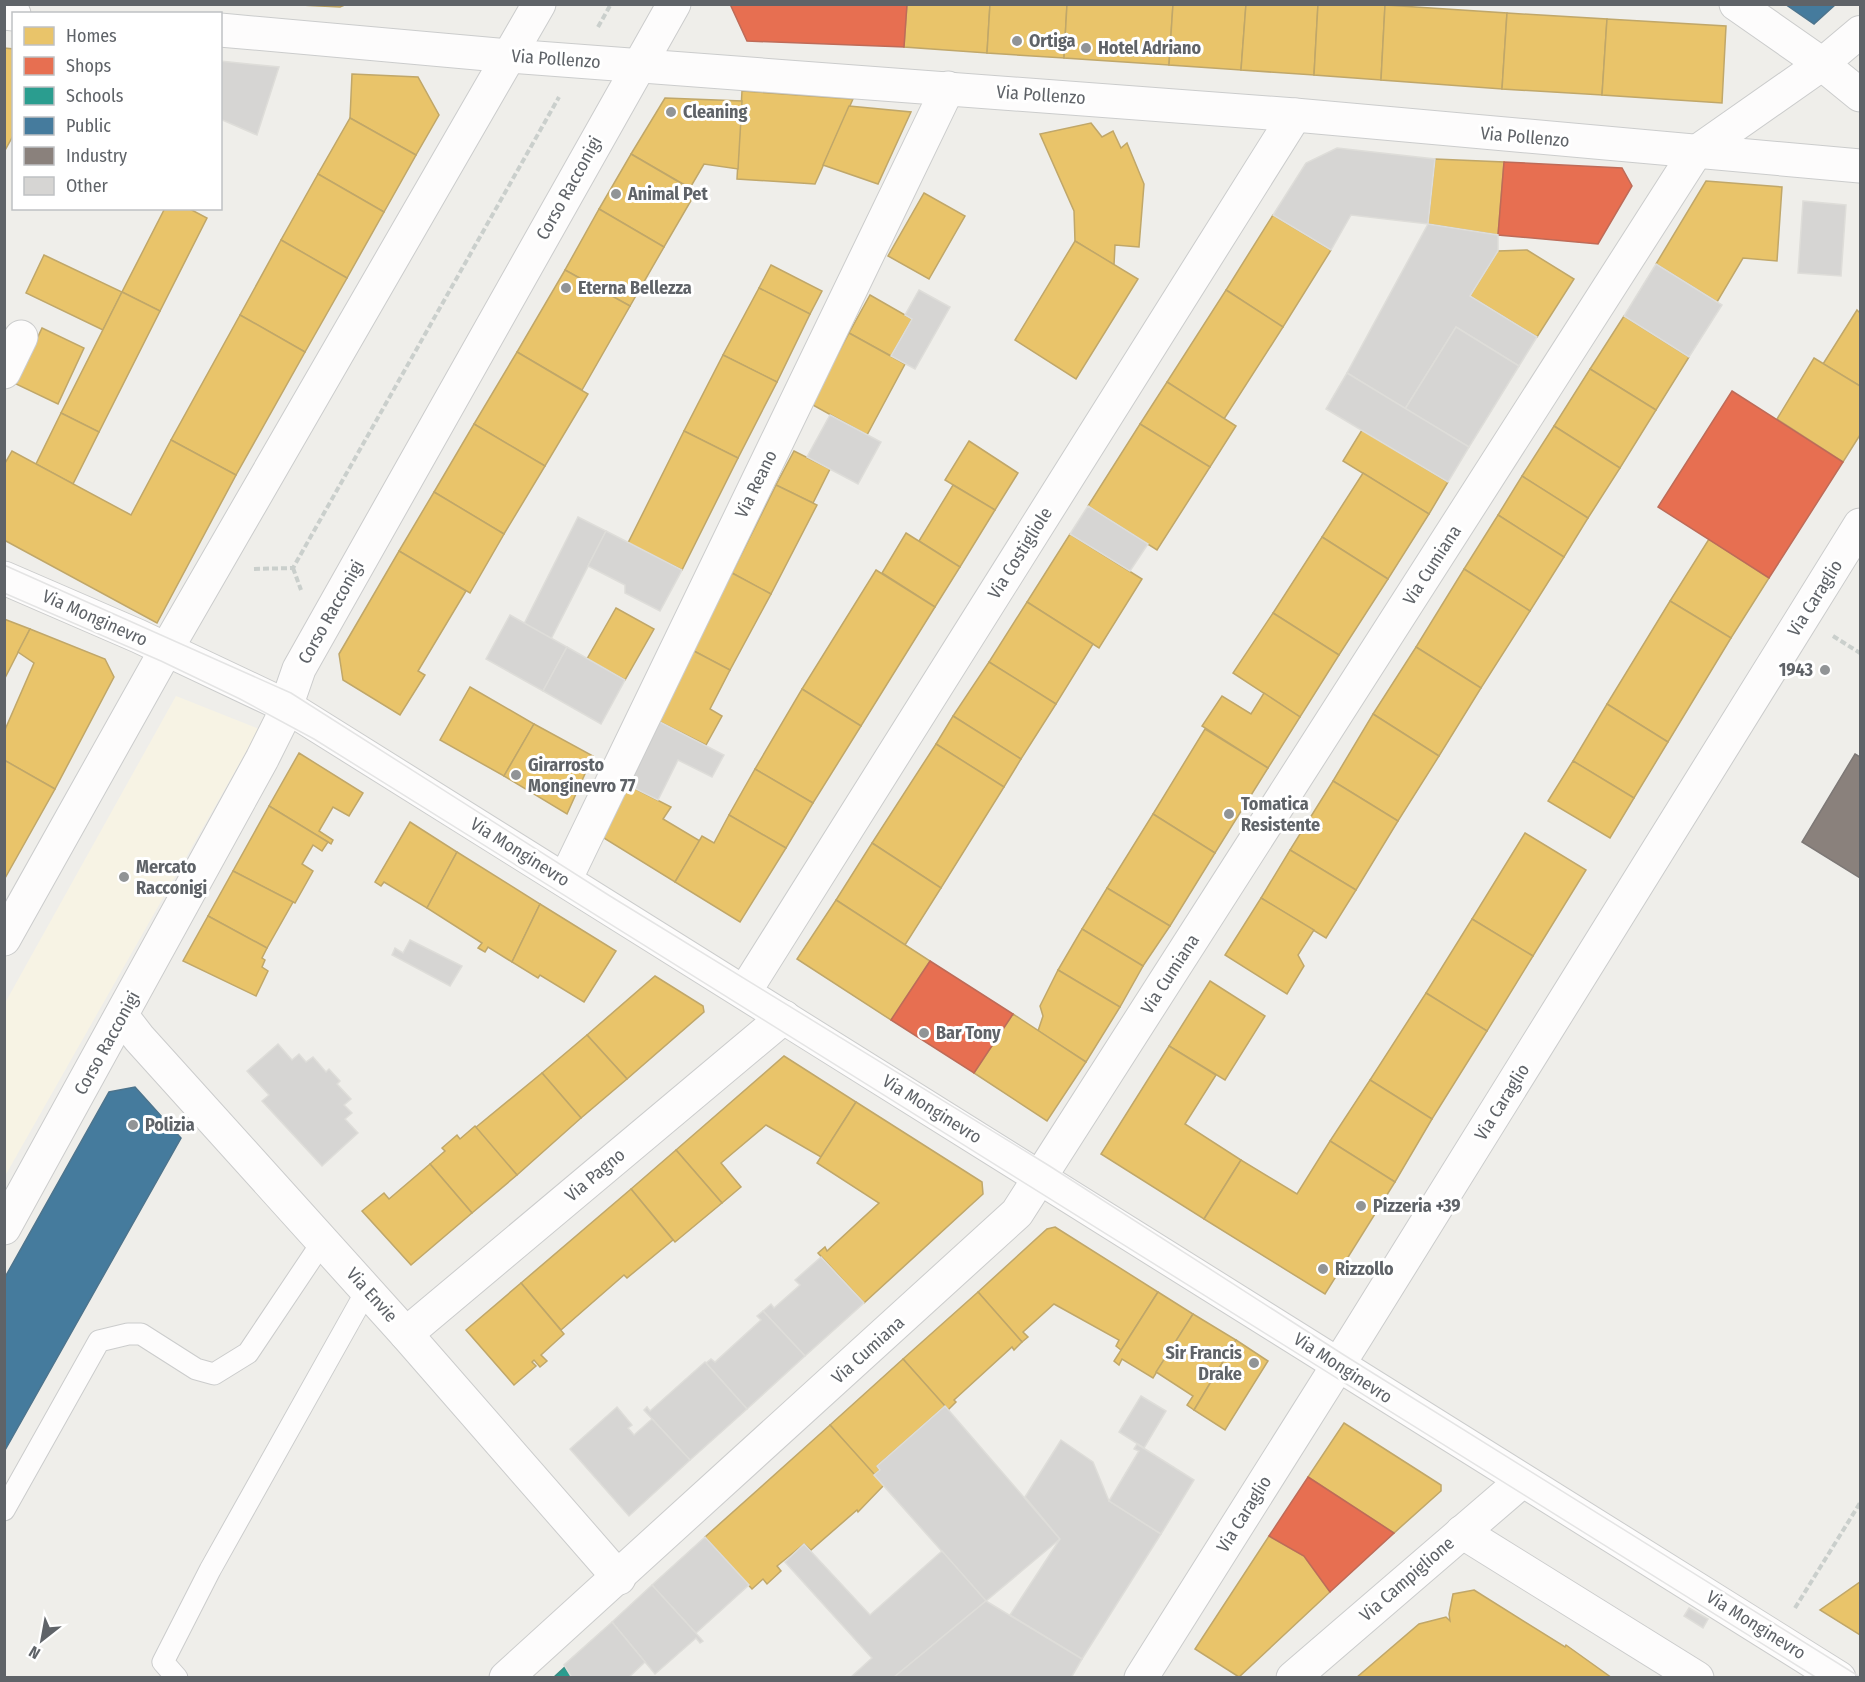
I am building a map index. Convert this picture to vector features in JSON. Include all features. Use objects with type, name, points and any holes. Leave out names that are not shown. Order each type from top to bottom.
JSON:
[{"type":"street","points":[[4,939],[166,650],[539,4]]},
{"type":"street","name":"Corso Racconigi","points":[[4,1228],[262,759],[286,706],[299,669],[638,64],[674,4]]},
{"type":"street","points":[[1736,4],[1822,64],[1860,95]]},
{"type":"street","name":"Via Pollenzo","points":[[222,30],[510,56],[1295,115],[1695,153],[1860,166]]},
{"type":"street","points":[[1695,153],[1822,64],[1860,32]]},
{"type":"street","name":"Via Reano","points":[[564,880],[948,88]]},
{"type":"street","name":"Via Costigliole","points":[[745,991],[1295,115]]},
{"type":"street","name":"Via Cumiana","points":[[506,1677],[619,1578],[1017,1214],[1695,153]]},
{"type":"street","points":[[4,372],[21,337]]},
{"type":"street","name":"Via Caraglio","points":[[1141,1677],[1860,525]]},
{"type":"street","name":"Via Monginevro","points":[[4,578],[286,706],[745,991],[1337,1366],[1839,1677]]},
{"type":"street","name":"Via Envie","points":[[122,1016],[139,1038],[406,1334],[619,1578]]},
{"type":"street","name":"Via Pagno","points":[[406,1334],[784,1017]]},
{"type":"street","name":"Via Campiglione","points":[[1293,1677],[1522,1481]]},
{"type":"street","points":[[1462,1532],[1697,1677]]},
{"type":"lane","points":[[4,1510],[99,1341],[128,1334],[141,1334],[196,1369],[214,1374],[248,1353],[323,1241]]},
{"type":"lane","points":[[177,1677],[163,1662],[210,1570],[367,1290]]},
{"type":"path","points":[[213,570],[293,568],[611,4]]},
{"type":"path","points":[[1790,1616],[1860,1503]]},
{"type":"shaded area","name":"Mercato Racconigi","points":[[176,696],[259,729],[5,1176],[5,1003]]},
{"type":"building: Homes","points":[[280,4],[347,4],[340,7]]},
{"type":"building: Homes","points":[[907,4],[990,4],[987,53],[904,47]]},
{"type":"building: Homes","points":[[990,4],[1067,4],[1064,58],[987,53]]},
{"type":"building: Homes","points":[[1067,4],[1173,4],[1169,65],[1064,58]]},
{"type":"building: Homes","points":[[1173,4],[1246,4],[1241,70],[1169,65]]},
{"type":"building: Homes","points":[[1246,4],[1318,4],[1314,75],[1241,70]]},
{"type":"building: Homes","points":[[1318,4],[1385,5],[1381,80],[1314,75]]},
{"type":"building: Homes","points":[[1385,5],[1507,13],[1502,89],[1381,80]]},
{"type":"building: Homes","points":[[1507,13],[1607,19],[1602,95],[1502,89]]},
{"type":"building: Homes","points":[[1607,19],[1726,26],[1722,103],[1602,95]]},
{"type":"building: Homes","points":[[4,48],[12,49],[12,138],[4,152]]},
{"type":"building: Homes","points":[[352,74],[418,77],[439,115],[416,155],[350,118]]},
{"type":"building: Homes","points":[[742,91],[853,99],[815,184],[737,179]]},
{"type":"building: Homes","points":[[665,98],[742,101],[738,169],[704,164],[690,188],[631,154]]},
{"type":"building: Homes","points":[[849,106],[911,112],[878,184],[823,165]]},
{"type":"building: Homes","points":[[350,118],[416,155],[384,212],[318,174]]},
{"type":"building: Homes","points":[[1091,123],[1102,137],[1113,131],[1121,148],[1127,143],[1144,184],[1139,247],[1115,245],[1114,265],[1075,241],[1074,211],[1040,134]]},
{"type":"building: Homes","points":[[631,154],[696,192],[664,247],[599,209]]},
{"type":"building: Homes","points":[[1435,159],[1504,162],[1498,235],[1428,224]]},
{"type":"building: Homes","points":[[318,174],[384,212],[347,278],[281,240]]},
{"type":"building: Homes","points":[[1706,181],[1782,187],[1777,261],[1743,258],[1717,302],[1656,264]]},
{"type":"building: Homes","points":[[924,193],[965,216],[929,279],[888,256]]},
{"type":"building: Homes","points":[[599,209],[664,247],[630,306],[565,270]]},
{"type":"building: Homes","points":[[164,210],[192,210],[207,218],[160,311],[122,292]]},
{"type":"building: Homes","points":[[1273,215],[1331,250],[1283,327],[1226,290]]},
{"type":"building: Homes","points":[[281,240],[347,278],[305,352],[240,315]]},
{"type":"building: Homes","points":[[1075,241],[1138,279],[1076,379],[1015,340]]},
{"type":"building: Homes","points":[[1527,250],[1574,279],[1537,337],[1470,296],[1498,251]]},
{"type":"building: Homes","points":[[44,255],[122,292],[103,330],[26,293]]},
{"type":"building: Homes","points":[[771,265],[822,291],[810,314],[759,288]]},
{"type":"building: Homes","points":[[565,270],[630,306],[582,390],[517,352]]},
{"type":"building: Homes","points":[[759,288],[810,314],[777,382],[723,355]]},
{"type":"building: Homes","points":[[1226,290],[1283,327],[1224,419],[1167,382]]},
{"type":"building: Homes","points":[[122,292],[160,311],[99,432],[61,413]]},
{"type":"building: Homes","points":[[870,295],[912,319],[891,356],[849,333]]},
{"type":"building: Homes","points":[[1857,310],[1860,313],[1860,386],[1823,364]]},
{"type":"building: Homes","points":[[240,315],[305,352],[236,475],[171,440]]},
{"type":"building: Homes","points":[[1624,316],[1689,357],[1656,410],[1590,369]]},
{"type":"building: Homes","points":[[42,328],[84,348],[58,404],[16,384]]},
{"type":"building: Homes","points":[[849,333],[905,364],[867,435],[811,404]]},
{"type":"building: Homes","points":[[517,352],[588,394],[545,466],[474,424]]},
{"type":"building: Homes","points":[[723,355],[777,382],[738,458],[684,431]]},
{"type":"building: Homes","points":[[1814,358],[1860,386],[1860,435],[1843,462],[1777,419]]},
{"type":"building: Homes","points":[[1590,369],[1656,410],[1620,468],[1554,426]]},
{"type":"building: Homes","points":[[1167,382],[1236,426],[1210,467],[1140,424]]},
{"type":"building: Homes","points":[[61,413],[99,432],[73,484],[36,464]]},
{"type":"building: Homes","points":[[474,424],[545,466],[504,534],[434,492]]},
{"type":"building: Homes","points":[[1140,424],[1210,467],[1157,550],[1088,506]]},
{"type":"building: Homes","points":[[1554,426],[1620,468],[1588,518],[1522,476]]},
{"type":"building: Homes","points":[[1362,430],[1448,482],[1429,514],[1343,461]]},
{"type":"building: Homes","points":[[684,431],[738,458],[682,570],[628,543]]},
{"type":"building: Homes","points":[[171,440],[236,475],[157,623],[4,540],[4,465],[12,451],[131,515]]},
{"type":"building: Homes","points":[[969,441],[1018,473],[995,510],[945,480]]},
{"type":"building: Homes","points":[[794,451],[830,469],[813,503],[776,485]]},
{"type":"building: Homes","points":[[1363,473],[1429,514],[1388,579],[1322,537]]},
{"type":"building: Homes","points":[[1522,476],[1588,518],[1564,557],[1498,515]]},
{"type":"building: Homes","points":[[776,485],[817,505],[771,594],[732,573]]},
{"type":"building: Homes","points":[[953,485],[995,510],[960,567],[919,541]]},
{"type":"building: Homes","points":[[434,492],[504,534],[470,593],[399,551]]},
{"type":"building: Homes","points":[[1498,515],[1564,557],[1530,611],[1464,569]]},
{"type":"building: Homes","points":[[906,533],[960,567],[935,607],[882,573]]},
{"type":"building: Homes","points":[[1070,534],[1142,579],[1099,648],[1027,602]]},
{"type":"building: Homes","points":[[1322,537],[1388,579],[1339,655],[1273,613]]},
{"type":"building: Homes","points":[[1709,539],[1769,578],[1731,638],[1670,601]]},
{"type":"building: Homes","points":[[399,551],[466,591],[418,671],[425,675],[400,715],[343,680],[339,654]]},
{"type":"building: Homes","points":[[1464,569],[1530,611],[1481,688],[1416,647]]},
{"type":"building: Homes","points":[[876,570],[935,607],[861,726],[802,689]]},
{"type":"building: Homes","points":[[732,573],[771,594],[730,670],[692,650]]},
{"type":"building: Homes","points":[[1670,601],[1731,638],[1668,742],[1607,704]]},
{"type":"building: Homes","points":[[1027,602],[1093,644],[1056,704],[989,662]]},
{"type":"building: Homes","points":[[616,608],[654,629],[625,680],[587,659]]},
{"type":"building: Homes","points":[[1273,613],[1339,655],[1300,717],[1233,673]]},
{"type":"building: Homes","points":[[4,619],[30,629],[4,680]]},
{"type":"building: Homes","points":[[30,629],[105,659],[114,677],[55,789],[4,760],[4,732],[34,663],[18,652]]},
{"type":"building: Homes","points":[[1416,647],[1481,688],[1439,756],[1373,714]]},
{"type":"building: Homes","points":[[692,650],[730,670],[710,709],[722,716],[706,745],[656,720]]},
{"type":"building: Homes","points":[[989,662],[1056,704],[1021,759],[953,716]]},
{"type":"building: Homes","points":[[470,687],[534,724],[504,776],[440,740]]},
{"type":"building: Homes","points":[[802,689],[861,726],[813,803],[755,769]]},
{"type":"building: Homes","points":[[1264,693],[1300,717],[1268,768],[1202,726],[1222,696],[1251,714]]},
{"type":"building: Homes","points":[[1607,704],[1668,742],[1634,798],[1573,761]]},
{"type":"building: Homes","points":[[1373,714],[1439,756],[1398,821],[1333,781]]},
{"type":"building: Homes","points":[[953,716],[1021,759],[1004,787],[936,744]]},
{"type":"building: Homes","points":[[534,724],[593,756],[567,814],[504,776]]},
{"type":"building: Homes","points":[[1205,729],[1268,768],[1215,853],[1153,814]]},
{"type":"building: Homes","points":[[936,744],[1004,787],[941,888],[872,843]]},
{"type":"building: Homes","points":[[299,753],[363,793],[349,816],[333,807],[319,831],[333,840],[331,844],[269,806]]},
{"type":"building: Homes","points":[[4,760],[55,789],[4,880]]},
{"type":"building: Homes","points":[[1573,761],[1634,798],[1610,838],[1548,801]]},
{"type":"building: Homes","points":[[755,769],[813,803],[786,848],[729,815]]},
{"type":"building: Homes","points":[[1333,781],[1398,821],[1356,890],[1290,850]]},
{"type":"building: Homes","points":[[624,783],[671,807],[663,819],[700,841],[675,882],[599,835]]},
{"type":"building: Homes","points":[[269,806],[328,842],[322,851],[313,845],[302,864],[313,871],[295,903],[233,871]]},
{"type":"building: Homes","points":[[1153,814],[1215,853],[1170,926],[1107,888]]},
{"type":"building: Homes","points":[[729,815],[786,848],[740,922],[675,882],[702,836],[714,843]]},
{"type":"building: Homes","points":[[410,822],[457,852],[427,908],[384,882],[381,886],[375,882]]},
{"type":"building: Homes","points":[[1525,833],[1586,870],[1533,956],[1472,919]]},
{"type":"building: Homes","points":[[872,843],[941,888],[905,945],[836,900]]},
{"type":"building: Homes","points":[[1290,850],[1356,890],[1326,938],[1261,898]]},
{"type":"building: Homes","points":[[457,852],[540,904],[512,962],[488,947],[485,952],[478,948],[482,943],[427,908]]},
{"type":"building: Homes","points":[[233,871],[293,902],[267,948],[208,916]]},
{"type":"building: Homes","points":[[1107,888],[1170,926],[1143,966],[1082,929]]},
{"type":"building: Homes","points":[[1261,898],[1314,930],[1298,955],[1304,966],[1287,994],[1225,955]]},
{"type":"building: Homes","points":[[836,900],[930,961],[891,1020],[797,959]]},
{"type":"building: Homes","points":[[540,904],[616,951],[584,1002],[540,975],[538,978],[512,962]]},
{"type":"building: Homes","points":[[208,916],[267,948],[262,958],[265,960],[262,967],[268,971],[256,996],[183,961]]},
{"type":"building: Homes","points":[[1472,919],[1533,956],[1487,1031],[1426,993]]},
{"type":"building: Homes","points":[[1082,929],[1143,966],[1120,1007],[1058,970]]},
{"type":"building: Homes","points":[[1058,970],[1120,1007],[1086,1062],[1038,1031],[1043,1016],[1040,1006]]},
{"type":"building: Homes","points":[[655,976],[703,1006],[704,1012],[627,1079],[587,1035]]},
{"type":"building: Homes","points":[[1210,981],[1265,1016],[1225,1080],[1169,1046]]},
{"type":"building: Homes","points":[[1426,993],[1487,1031],[1432,1119],[1370,1080]]},
{"type":"building: Homes","points":[[1013,1014],[1086,1062],[1047,1121],[974,1073]]},
{"type":"building: Homes","points":[[587,1035],[627,1079],[581,1118],[542,1073]]},
{"type":"building: Homes","points":[[1169,1046],[1216,1075],[1185,1124],[1241,1160],[1204,1219],[1101,1154]]},
{"type":"building: Homes","points":[[784,1056],[856,1102],[821,1157],[766,1125],[721,1163],[741,1187],[722,1203],[676,1150]]},
{"type":"building: Homes","points":[[542,1073],[581,1118],[517,1175],[475,1128]]},
{"type":"building: Homes","points":[[1370,1080],[1432,1119],[1395,1182],[1330,1141]]},
{"type":"building: Homes","points":[[856,1102],[982,1182],[983,1194],[864,1303],[818,1253],[825,1247],[827,1251],[879,1203],[817,1163]]},
{"type":"building: Homes","points":[[475,1126],[517,1175],[472,1213],[430,1164],[445,1151],[442,1148],[457,1135],[460,1139]]},
{"type":"building: Homes","points":[[1330,1141],[1395,1182],[1325,1294],[1204,1219],[1241,1160],[1297,1194]]},
{"type":"building: Homes","points":[[676,1150],[722,1203],[675,1242],[631,1189]]},
{"type":"building: Homes","points":[[430,1164],[472,1213],[411,1265],[362,1211],[384,1193],[389,1199]]},
{"type":"building: Homes","points":[[631,1189],[673,1240],[627,1278],[624,1275],[561,1330],[521,1283]]},
{"type":"building: Homes","points":[[1055,1227],[1158,1292],[1121,1350],[1116,1346],[1119,1340],[1054,1304],[1023,1332],[1028,1337],[1022,1342],[978,1292],[1047,1229]]},
{"type":"building: Homes","points":[[521,1283],[564,1334],[541,1355],[547,1361],[540,1367],[534,1360],[532,1362],[536,1366],[514,1385],[466,1330]]},
{"type":"building: Homes","points":[[978,1292],[1022,1342],[1014,1350],[1012,1347],[954,1400],[956,1402],[948,1410],[903,1359]]},
{"type":"building: Homes","points":[[1158,1292],[1193,1314],[1153,1378],[1122,1359],[1119,1365],[1114,1361]]},
{"type":"building: Homes","points":[[1193,1314],[1236,1340],[1194,1410],[1187,1405],[1193,1396],[1156,1372]]},
{"type":"building: Homes","points":[[1236,1340],[1268,1361],[1225,1430],[1194,1410]]},
{"type":"building: Homes","points":[[903,1359],[945,1406],[877,1466],[880,1470],[874,1475],[830,1425]]},
{"type":"building: Homes","points":[[1344,1423],[1441,1485],[1441,1491],[1394,1533],[1308,1477]]},
{"type":"building: Homes","points":[[830,1425],[884,1485],[858,1512],[857,1510],[811,1550],[804,1544],[777,1566],[781,1571],[767,1584],[763,1579],[752,1589],[705,1537]]},
{"type":"building: Homes","points":[[1269,1536],[1304,1556],[1330,1592],[1239,1677],[1195,1649]]},
{"type":"building: Homes","points":[[1860,1582],[1860,1635],[1820,1610]]},
{"type":"building: Homes","points":[[1474,1590],[1565,1647],[1566,1645],[1612,1678],[1356,1678],[1419,1624],[1446,1617],[1450,1621],[1453,1594]]},
{"type":"building: Shops","points":[[730,4],[907,4],[904,47],[747,41]]},
{"type":"building: Shops","points":[[1504,162],[1622,168],[1632,186],[1598,244],[1498,235]]},
{"type":"building: Shops","points":[[1732,391],[1843,462],[1769,578],[1658,507]]},
{"type":"building: Shops","points":[[930,961],[1013,1014],[974,1073],[891,1020]]},
{"type":"building: Shops","points":[[1308,1477],[1394,1533],[1330,1592],[1304,1556],[1269,1536]]},
{"type":"building: Schools","points":[[565,1667],[572,1678],[553,1678]]},
{"type":"building: Public","points":[[1785,4],[1836,4],[1814,24]]},
{"type":"building: Public","points":[[135,1087],[181,1138],[4,1452],[4,1279],[109,1092]]},
{"type":"building: Industry","points":[[1855,754],[1860,757],[1860,878],[1802,842]]},
{"type":"building: Other","points":[[222,61],[279,67],[257,135],[222,120]]},
{"type":"building: Other","points":[[1337,148],[1435,159],[1428,224],[1351,215],[1331,250],[1273,215],[1306,163]]},
{"type":"building: Other","points":[[1803,201],[1846,205],[1841,276],[1798,273]]},
{"type":"building: Other","points":[[1428,224],[1498,235],[1498,251],[1470,296],[1537,337],[1519,366],[1456,327],[1405,409],[1347,373]]},
{"type":"building: Other","points":[[1656,264],[1722,305],[1689,357],[1624,316]]},
{"type":"building: Other","points":[[919,290],[950,307],[915,369],[891,356],[912,319],[905,315]]},
{"type":"building: Other","points":[[1456,327],[1519,366],[1469,447],[1405,409]]},
{"type":"building: Other","points":[[1347,373],[1469,447],[1448,482],[1326,409]]},
{"type":"building: Other","points":[[830,415],[881,442],[858,484],[807,457]]},
{"type":"building: Other","points":[[1088,506],[1148,544],[1130,571],[1070,534]]},
{"type":"building: Other","points":[[578,517],[606,531],[551,639],[524,624]]},
{"type":"building: Other","points":[[606,531],[682,570],[660,611],[625,593],[625,585],[588,566]]},
{"type":"building: Other","points":[[510,615],[567,647],[543,691],[486,659]]},
{"type":"building: Other","points":[[567,647],[625,680],[601,724],[543,691]]},
{"type":"building: Other","points":[[656,720],[724,755],[712,777],[678,760],[658,800],[624,783]]},
{"type":"building: Other","points":[[410,940],[462,966],[450,986],[392,955],[395,948],[403,953]]},
{"type":"building: Other","points":[[278,1044],[292,1060],[299,1054],[306,1062],[313,1057],[326,1072],[329,1069],[340,1081],[337,1084],[351,1099],[344,1105],[352,1113],[345,1119],[358,1133],[322,1166],[262,1101],[269,1095],[247,1071]]},
{"type":"building: Other","points":[[821,1257],[864,1303],[805,1356],[763,1311],[771,1304],[774,1308],[800,1285],[795,1280]]},
{"type":"building: Other","points":[[763,1311],[805,1356],[747,1409],[706,1363],[711,1359],[715,1362],[761,1320],[757,1316]]},
{"type":"building: Other","points":[[705,1362],[747,1409],[690,1460],[644,1410],[647,1407],[650,1411]]},
{"type":"building: Other","points":[[1141,1396],[1166,1411],[1144,1448],[1119,1432]]},
{"type":"building: Other","points":[[945,1406],[1060,1539],[986,1601],[874,1475],[880,1470],[877,1466]]},
{"type":"building: Other","points":[[617,1407],[632,1425],[628,1428],[634,1435],[652,1419],[690,1460],[629,1516],[570,1449]]},
{"type":"building: Other","points":[[1061,1440],[1093,1462],[1109,1501],[1161,1534],[1082,1659],[1010,1615],[1060,1539],[1025,1497]]},
{"type":"building: Other","points":[[1137,1444],[1194,1480],[1161,1534],[1109,1501],[1139,1451],[1134,1449]]},
{"type":"building: Other","points":[[705,1537],[749,1585],[696,1633],[652,1585]]},
{"type":"building: Other","points":[[804,1544],[870,1615],[942,1551],[986,1601],[893,1678],[850,1678],[872,1658],[785,1562]]},
{"type":"building: Other","points":[[652,1585],[703,1641],[700,1643],[696,1638],[655,1674],[612,1622]]},
{"type":"building: Other","points":[[986,1601],[1082,1659],[1071,1678],[893,1678]]},
{"type":"building: Other","points":[[1689,1608],[1708,1619],[1703,1628],[1684,1616]]},
{"type":"building: Other","points":[[612,1622],[645,1662],[628,1678],[572,1678],[564,1665]]},
{"type":"tram line","points":[[4,565],[291,693],[610,896],[1048,1165],[1344,1355],[1860,1677]]},
{"type":"tram line","points":[[4,593],[161,661],[240,699],[314,739],[1817,1678]]},
{"type":"place","name":"Ortiga","points":[[1017,41]]},
{"type":"place","name":"Hotel Adriano","points":[[1086,48]]},
{"type":"place","name":"Cleaning","points":[[671,112]]},
{"type":"place","name":"Animal Pet","points":[[616,194]]},
{"type":"place","name":"Eterna Bellezza","points":[[566,288]]},
{"type":"place","name":"1943","points":[[1825,670]]},
{"type":"place","name":"Girarrosto Monginevro 77","points":[[516,775]]},
{"type":"place","name":"Tomatica Resistente","points":[[1229,814]]},
{"type":"place","name":"Mercato Racconigi","points":[[124,877]]},
{"type":"place","name":"Bar Tony","points":[[924,1033]]},
{"type":"place","name":"Polizia","points":[[133,1125]]},
{"type":"place","name":"Pizzeria +39","points":[[1361,1206]]},
{"type":"place","name":"Rizzollo","points":[[1323,1269]]},
{"type":"place","name":"Sir Francis Drake","points":[[1254,1363]]}]
